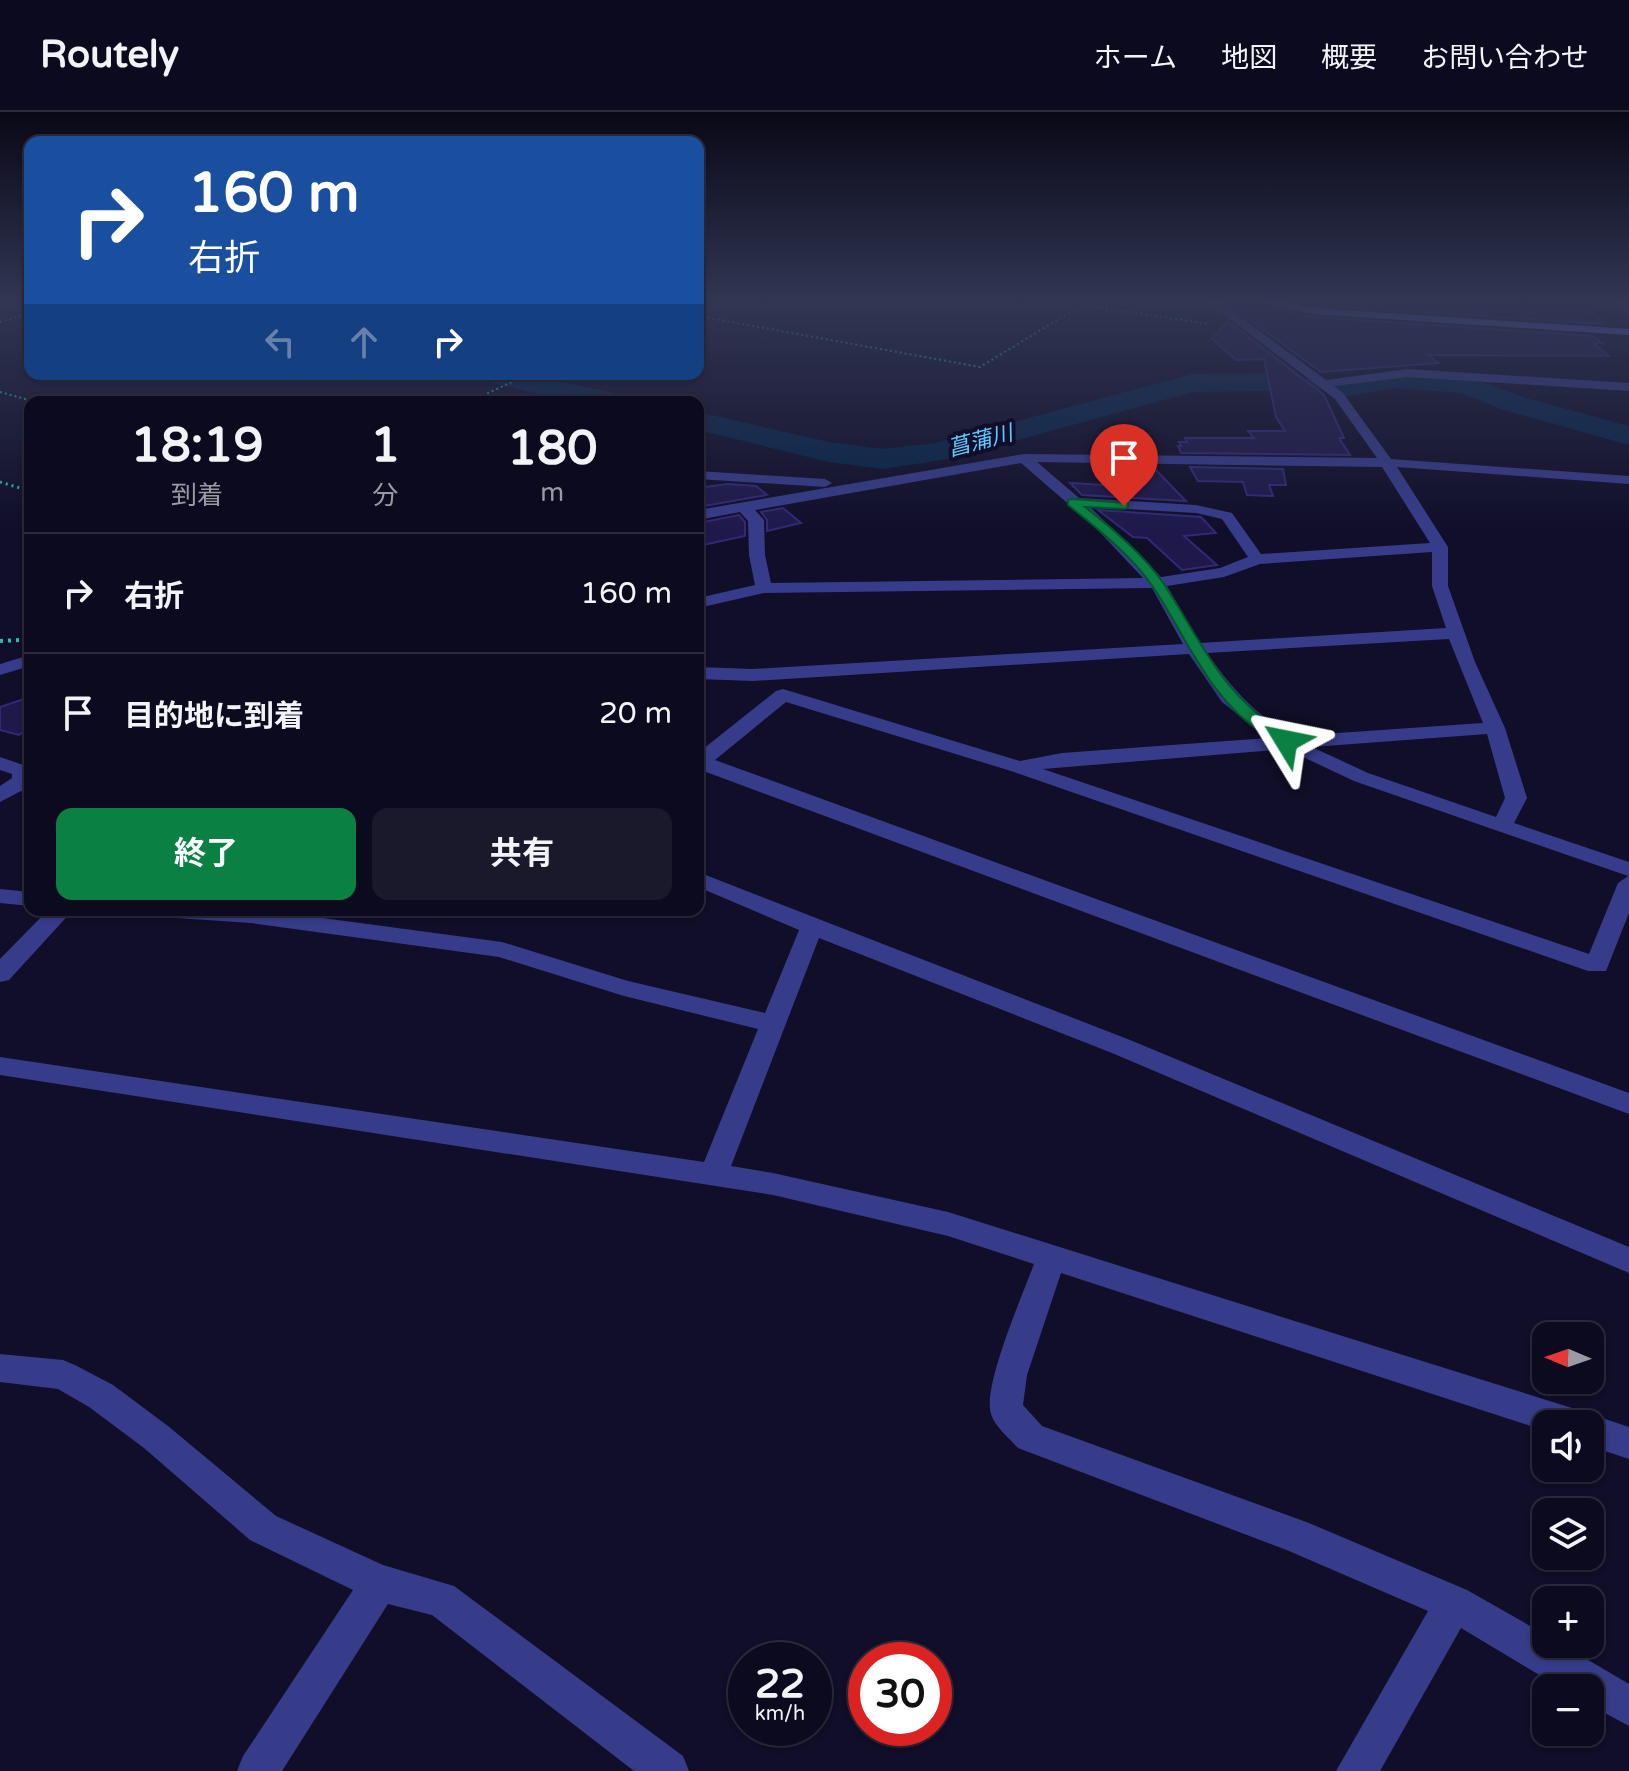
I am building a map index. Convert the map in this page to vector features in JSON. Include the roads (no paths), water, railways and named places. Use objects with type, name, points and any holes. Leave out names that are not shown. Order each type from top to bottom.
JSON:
[{"type":"street","points":[[1315,376],[1348,406],[1440,547],[1440,586],[1495,728],[1516,798],[1502,826]]},
{"type":"street","points":[[1325,384],[1382,376]]},
{"type":"street","points":[[1462,376],[1629,387]]},
{"type":"street","points":[[1024,458],[1100,524],[1157,583],[1196,651],[1229,698],[1263,727],[1361,777],[1629,870]]},
{"type":"street","points":[[704,514],[1024,458],[1387,463],[1629,480]]},
{"type":"street","points":[[704,475],[867,485]]},
{"type":"street","points":[[1072,502],[1196,509],[1227,516],[1257,559]]},
{"type":"street","points":[[743,506],[756,520],[757,555],[764,588]]},
{"type":"street","points":[[704,602],[764,588],[1157,583],[1216,574],[1257,559],[1440,547]]},
{"type":"street","points":[[704,673],[753,675],[1196,651],[1457,633]]},
{"type":"street","points":[[0,670],[24,662]]},
{"type":"street","points":[[704,758],[783,695],[1018,767],[1597,965],[1629,883]]},
{"type":"street","points":[[1018,767],[1062,759],[1495,728]]},
{"type":"street","points":[[0,763],[24,774]]},
{"type":"street","points":[[704,764],[1629,1104]]},
{"type":"street","points":[[0,796],[24,783]]},
{"type":"street","points":[[704,882],[1212,1086],[1629,1260]]},
{"type":"street","points":[[0,896],[24,898]]},
{"type":"street","points":[[0,974],[55,916]]},
{"type":"street","points":[[277,916],[502,950],[624,988],[775,1024]]},
{"type":"street","points":[[713,1175],[812,927]]},
{"type":"street","points":[[0,1066],[773,1184],[948,1224],[1052,1255],[1532,1411]]},
{"type":"street","points":[[1052,1255],[1010,1375],[1006,1410],[1030,1437],[1296,1536],[1454,1603],[1629,1706]]},
{"type":"street","points":[[0,1368],[63,1375],[101,1396],[166,1445],[263,1528],[380,1583],[441,1599],[668,1771]]},
{"type":"street","points":[[1604,1435],[1629,1443]]},
{"type":"street","points":[[258,1771],[380,1583]]},
{"type":"street","points":[[1357,1771],[1454,1603]]},
{"type":"waterway","name":"菖蒲川","points":[[1341,389],[1393,379],[1466,385],[1515,404],[1629,436]]},
{"type":"waterway","name":"菖蒲川","points":[[516,380],[587,396]]},
{"type":"waterway","name":"菖蒲川","points":[[704,422],[829,452],[883,459],[937,452],[1192,383],[1266,382],[1309,387]]}]
